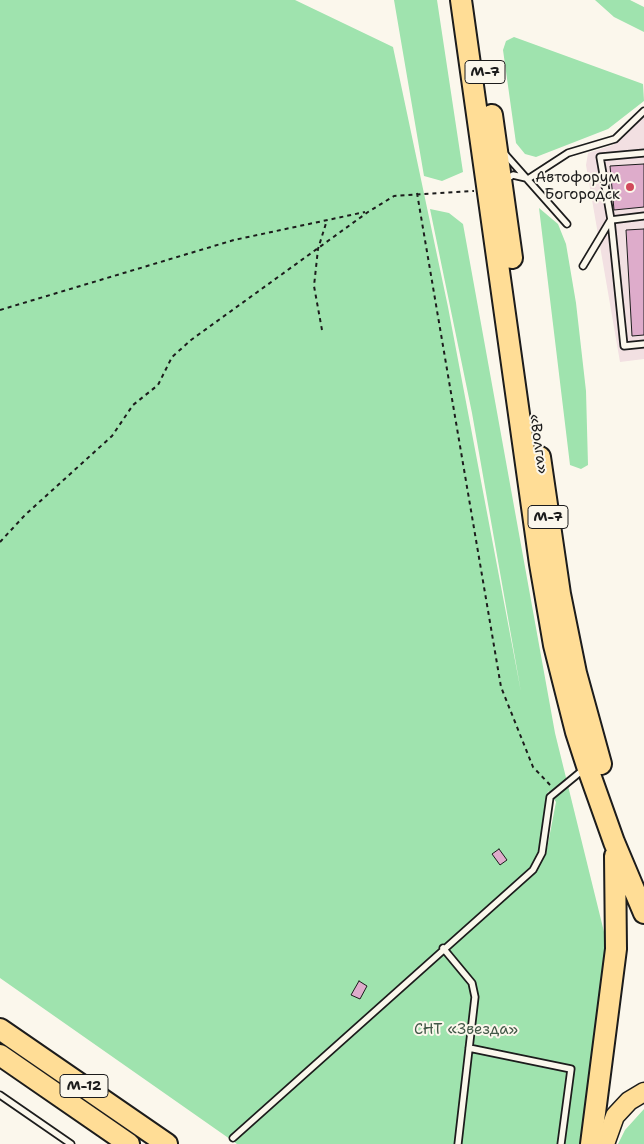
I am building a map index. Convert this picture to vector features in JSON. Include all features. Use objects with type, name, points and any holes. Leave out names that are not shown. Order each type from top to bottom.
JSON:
[{"type":"highway","name":"«Волга»","points":[[461,0],[495,186],[552,548],[576,674],[614,806],[644,878]]},
{"type":"highway","name":"«Волга»","points":[[474,0],[496,145],[495,186],[540,564],[554,646],[576,732],[587,766]]},
{"type":"highway","name":"М-7","points":[[587,766],[614,842],[644,913]]},
{"type":"highway","points":[[591,1144],[616,949],[618,916],[614,842]]},
{"type":"highway","name":"М-12","points":[[0,1028],[167,1144]]},
{"type":"highway","name":"М-12","points":[[0,1055],[129,1144]]},
{"type":"main road","points":[[605,1144],[615,1116],[629,1101],[644,1092]]},
{"type":"lane","points":[[495,186],[513,175],[528,179],[568,153],[614,139],[644,111]]},
{"type":"lane","points":[[496,145],[567,224]]},
{"type":"lane","points":[[644,153],[600,156],[611,220],[624,346],[644,344]]},
{"type":"lane","points":[[611,220],[644,216]]},
{"type":"lane","points":[[583,266],[611,220]]},
{"type":"lane","points":[[233,1138],[499,901],[537,864],[542,853],[546,808],[550,797],[587,766]]},
{"type":"lane","points":[[444,948],[472,983],[475,997],[458,1144]]},
{"type":"lane","points":[[469,1048],[571,1068],[560,1144]]},
{"type":"lane","points":[[0,1094],[71,1144]]},
{"type":"path","points":[[0,542],[25,515],[112,436],[132,405],[158,386],[172,357],[191,340],[368,212],[394,196],[417,193],[454,194],[495,186]]},
{"type":"path","points":[[417,193],[501,687],[533,767],[555,791]]},
{"type":"path","points":[[0,310],[234,240],[368,212]]},
{"type":"path","points":[[322,330],[314,286],[318,249],[327,220]]},
{"type":"shaded area","points":[[644,117],[644,359],[620,362],[586,165],[588,153],[613,145]]},
{"type":"green space","name":"СНТ «Звезда»","points":[[0,0],[295,0],[393,47],[448,307],[521,692],[472,413],[430,209],[449,213],[463,224],[555,733],[606,940],[581,1144],[237,1144],[0,978]],"holes":[[[548,791],[556,802],[546,854],[538,852]]]},
{"type":"green space","points":[[394,0],[437,0],[463,172],[442,181],[424,176]]},
{"type":"green space","points":[[595,0],[630,0],[644,7],[644,32],[614,17]]},
{"type":"green space","points":[[514,37],[643,84],[644,101],[608,129],[536,157],[525,154],[516,143],[503,50],[506,41]]},
{"type":"green space","points":[[539,208],[558,224],[566,244],[576,303],[586,391],[588,465],[581,469],[570,465]]},
{"type":"green space","points":[[644,1109],[644,1144],[618,1144],[625,1130]]},
{"type":"building","points":[[644,164],[644,207],[614,210],[610,166]]},
{"type":"building","points":[[644,229],[644,335],[632,336],[626,230]]},
{"type":"building","points":[[499,849],[507,860],[500,865],[492,854]]},
{"type":"building","points":[[359,981],[367,986],[360,999],[351,995]]},
{"type":"place","name":"Автофорум Богородск","points":[[630,187]]}]
